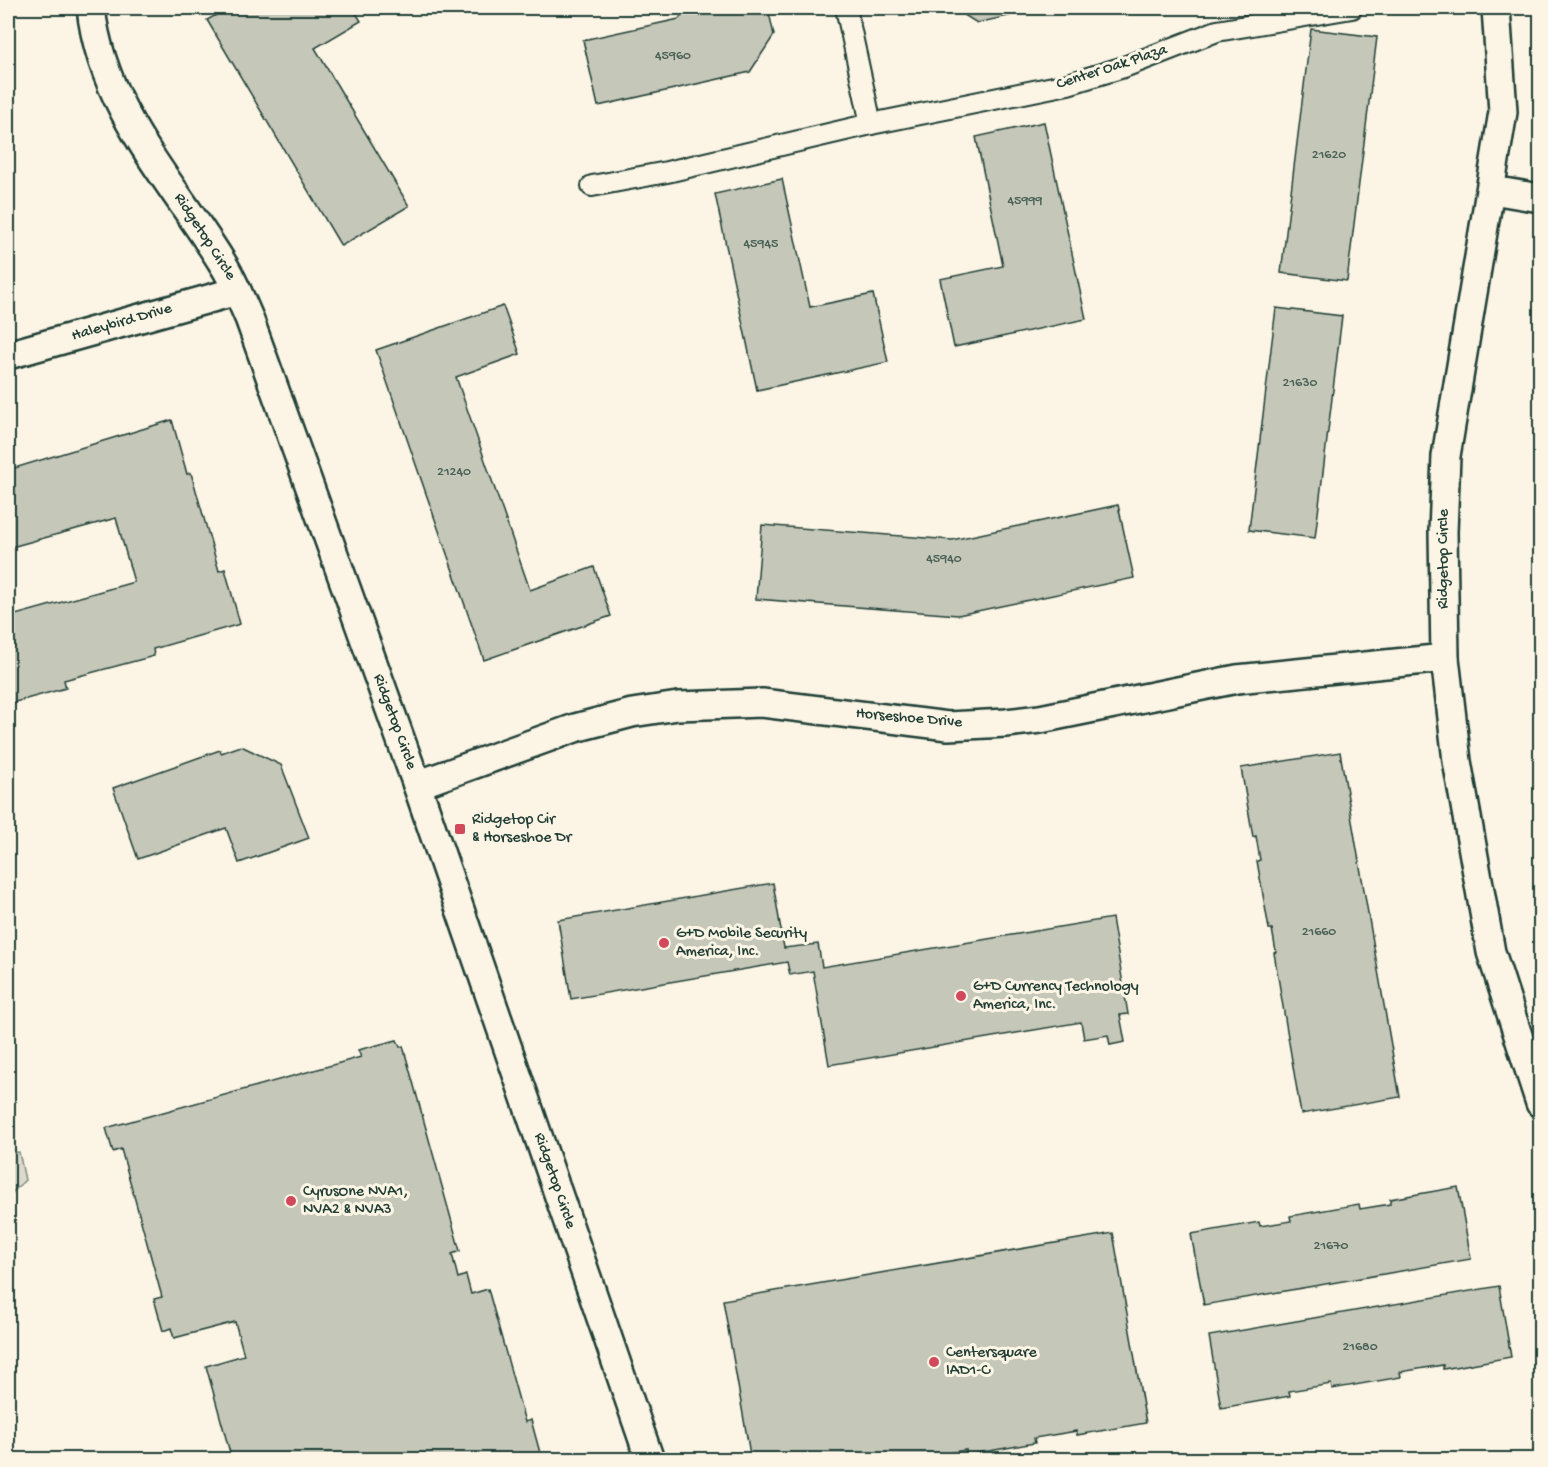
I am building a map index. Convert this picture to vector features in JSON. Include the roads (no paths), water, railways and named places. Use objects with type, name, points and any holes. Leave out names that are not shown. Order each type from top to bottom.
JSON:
[{"type":"street","name":"Ridgetop Circle","points":[[91,8],[103,64],[120,107],[224,265],[237,291],[309,483],[417,785],[650,1460]]},
{"type":"street","points":[[846,8],[871,124]]},
{"type":"street","name":"Center Oak Plaza","points":[[592,186],[667,172],[871,124],[1068,84],[1124,67],[1217,31],[1352,8]]},
{"type":"street","name":"Ridgetop Circle","points":[[1496,8],[1503,112],[1492,190],[1475,273],[1446,456],[1443,532],[1445,658],[1457,761],[1491,952],[1540,1104]]},
{"type":"street","points":[[1492,190],[1540,198]]},
{"type":"street","name":"Haleybird Drive","points":[[8,356],[237,291]]},
{"type":"street","name":"Horseshoe Drive","points":[[417,785],[576,728],[632,713],[678,706],[762,703],[948,726],[1006,723],[1040,719],[1237,679],[1445,658]]},
{"type":"place","name":"Ridgetop Cir & Horseshoe Dr","points":[[460,829]]},
{"type":"place","name":"G+D Mobile Security America, Inc.","points":[[664,943]]},
{"type":"place","name":"G+D Currency Technology America, Inc.","points":[[961,996]]},
{"type":"place","name":"CyrusOne NVA1, NVA2 & NVA3","points":[[291,1201]]},
{"type":"place","name":"Centersquare IAD1-C","points":[[934,1362]]}]
